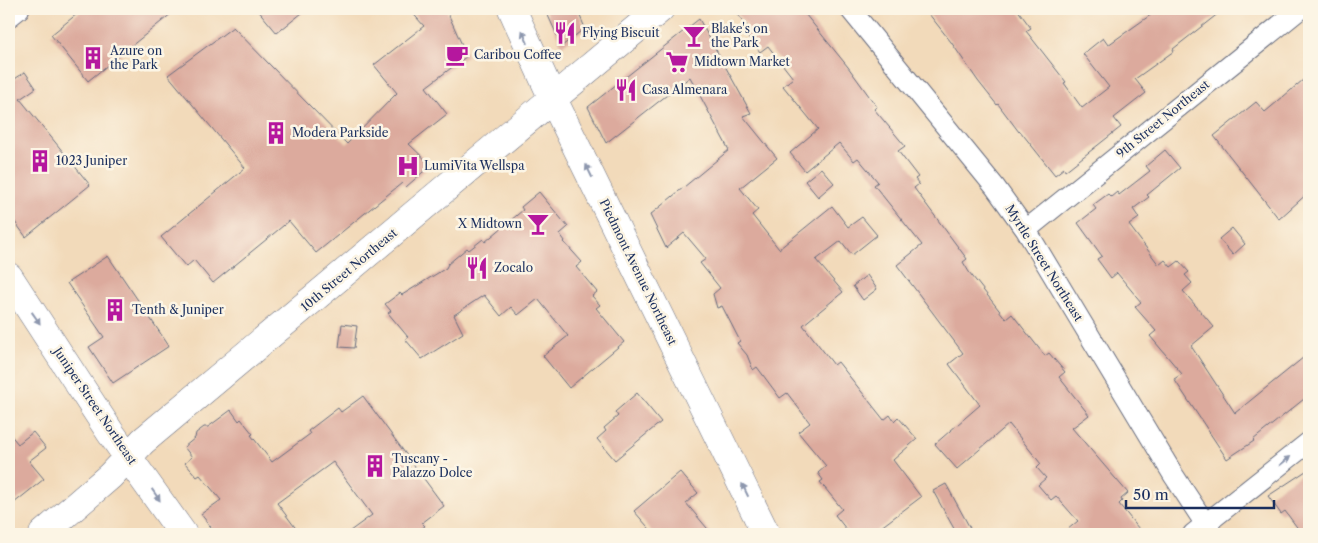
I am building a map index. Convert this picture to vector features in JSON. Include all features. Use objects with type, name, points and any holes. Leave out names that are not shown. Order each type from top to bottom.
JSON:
[{"type":"main road","name":"Piedmont Avenue Northeast","points":[[512,9],[552,97],[766,534]]},
{"type":"main road","name":"10th Street Northeast","points":[[42,534],[110,476],[143,441],[406,222],[552,97],[660,9]]},
{"type":"main road","name":"Juniper Street Northeast","points":[[9,277],[110,432],[183,534]]},
{"type":"street","points":[[9,17],[19,9]]},
{"type":"street","name":"Myrtle Street Northeast","points":[[850,9],[995,187],[1026,230],[1169,468],[1203,531]]},
{"type":"street","name":"9th Street Northeast","points":[[1026,230],[1300,9]]},
{"type":"street","points":[[1203,531],[1309,442]]},
{"type":"building","name":"Azure on the Park","points":[[83,9],[177,9],[88,81],[51,35]]},
{"type":"building","points":[[257,9],[307,9],[277,33]]},
{"type":"building","points":[[409,9],[446,9],[467,56],[426,87],[447,114],[409,144],[431,165],[406,187],[402,183],[316,253],[289,221],[213,283],[194,260],[186,267],[161,237],[245,168],[168,75],[233,27],[347,144],[397,93],[374,65],[424,26]]},
{"type":"building","points":[[545,9],[577,9],[585,28],[562,46]]},
{"type":"building","points":[[733,9],[801,9],[848,67],[877,107],[874,109],[905,146],[898,151],[918,177],[915,179],[919,184],[914,188],[967,259],[963,262],[969,272],[1006,319],[1012,314],[1045,356],[1049,353],[1065,372],[1059,377],[1089,415],[1072,428],[1128,493],[1121,499],[1122,501],[1119,504],[1143,534],[1062,534],[1078,521],[1056,496],[1051,500],[1038,485],[1046,478],[1037,468],[1041,464],[1009,424],[957,469],[935,444],[980,405],[949,364],[963,353],[897,265],[922,245],[874,185],[878,182],[858,158],[854,161],[839,143],[805,171],[790,153],[818,129],[783,86],[793,78],[768,46],[760,52],[743,31],[748,27]]},
{"type":"building","points":[[925,9],[1017,9],[1031,28],[1026,31],[1066,82],[1064,83],[1082,108],[1109,87],[1083,54],[1103,38],[1108,45],[1159,9],[1224,9],[1173,49],[1174,51],[1135,79],[1146,93],[1114,118],[1121,127],[1065,171],[1064,168],[1055,175],[978,81]]},
{"type":"building","points":[[699,19],[751,113],[743,116],[777,158],[740,188],[758,210],[752,215],[779,249],[832,206],[848,227],[862,217],[877,235],[852,255],[841,241],[816,260],[843,292],[803,325],[834,365],[838,362],[884,420],[890,415],[894,421],[898,417],[917,439],[893,460],[921,497],[872,534],[850,534],[835,515],[842,509],[820,482],[823,480],[818,473],[826,466],[798,432],[810,423],[787,393],[780,398],[757,367],[753,370],[747,355],[737,343],[740,341],[722,306],[717,308],[713,294],[720,288],[700,263],[706,259],[684,233],[666,248],[650,215],[729,150],[690,77],[606,143],[588,107]]},
{"type":"building","name":"1023 Juniper","points":[[25,72],[36,88],[20,99],[90,185],[26,237],[9,214],[9,104],[16,99],[9,89],[9,83]]},
{"type":"building","points":[[1309,75],[1309,192],[1279,219],[1214,136],[1256,102],[1265,112]]},
{"type":"building","points":[[1165,150],[1180,168],[1133,209],[1139,218],[1129,225],[1159,265],[1165,260],[1171,267],[1179,261],[1189,272],[1185,275],[1192,283],[1183,291],[1214,327],[1191,346],[1235,413],[1309,353],[1309,395],[1254,441],[1227,459],[1174,379],[1182,374],[1150,336],[1156,331],[1135,307],[1141,302],[1117,273],[1111,278],[1097,259],[1102,256],[1078,223],[1096,209],[1093,205],[1108,194],[1111,197],[1117,192],[1119,195],[1150,171],[1146,166]]},
{"type":"building","points":[[821,168],[834,183],[818,197],[805,181]]},
{"type":"building","points":[[539,192],[568,227],[560,234],[564,242],[582,262],[576,267],[597,292],[592,296],[600,305],[596,308],[624,342],[569,388],[543,356],[568,336],[538,299],[518,315],[511,307],[501,316],[484,295],[454,315],[463,333],[422,359],[405,339],[408,337],[388,313],[391,311],[385,304],[400,293],[402,295],[446,268],[448,264],[467,248],[469,250],[483,239],[485,242],[523,210],[521,207]]},
{"type":"building","points":[[1232,228],[1245,244],[1233,255],[1219,239]]},
{"type":"building","name":"Tenth & Juniper","points":[[108,256],[169,346],[113,383],[89,347],[104,337],[67,283]]},
{"type":"building","points":[[867,275],[877,289],[863,300],[853,286]]},
{"type":"building","points":[[342,324],[357,326],[354,348],[339,347]]},
{"type":"building","points":[[637,393],[661,422],[615,460],[597,439],[606,431],[604,428],[618,416],[615,412]]},
{"type":"building","name":"Tuscany - Palazzo Dolce","points":[[363,396],[444,506],[422,523],[425,526],[414,534],[346,534],[372,515],[333,462],[277,503],[300,534],[216,534],[201,514],[221,500],[200,475],[197,477],[185,463],[192,457],[184,447],[195,438],[196,433],[204,427],[208,427],[231,410],[239,421],[241,419],[253,434],[251,435],[272,462],[310,434],[308,431],[338,408],[341,412]]},
{"type":"building","points":[[33,432],[46,448],[29,461],[44,479],[9,507],[9,433],[18,444]]},
{"type":"building","points":[[1309,469],[1309,534],[1302,534],[1285,511],[1281,514],[1268,496]]},
{"type":"building","points":[[680,472],[698,493],[686,503],[712,534],[654,534],[634,511]]},
{"type":"building","points":[[946,484],[970,528],[957,534],[933,491]]},
{"type":"place","name":"Flying Biscuit","points":[[565,33]]},
{"type":"place","name":"Blake's on the Park","points":[[694,36]]},
{"type":"place","name":"Caribou Coffee","points":[[457,55]]},
{"type":"place","name":"Azure on the Park","points":[[93,58]]},
{"type":"place","name":"Midtown Market","points":[[677,62]]},
{"type":"place","name":"Casa Almenara","points":[[626,90]]},
{"type":"place","name":"Modera Parkside","points":[[276,133]]},
{"type":"place","name":"1023 Juniper","points":[[40,161]]},
{"type":"place","name":"LumiVita Wellspa","points":[[408,166]]},
{"type":"place","name":"X Midtown","points":[[538,224]]},
{"type":"place","name":"Zocalo","points":[[477,268]]},
{"type":"place","name":"Tenth & Juniper","points":[[115,310]]},
{"type":"place","name":"Tuscany - Palazzo Dolce","points":[[375,466]]}]
